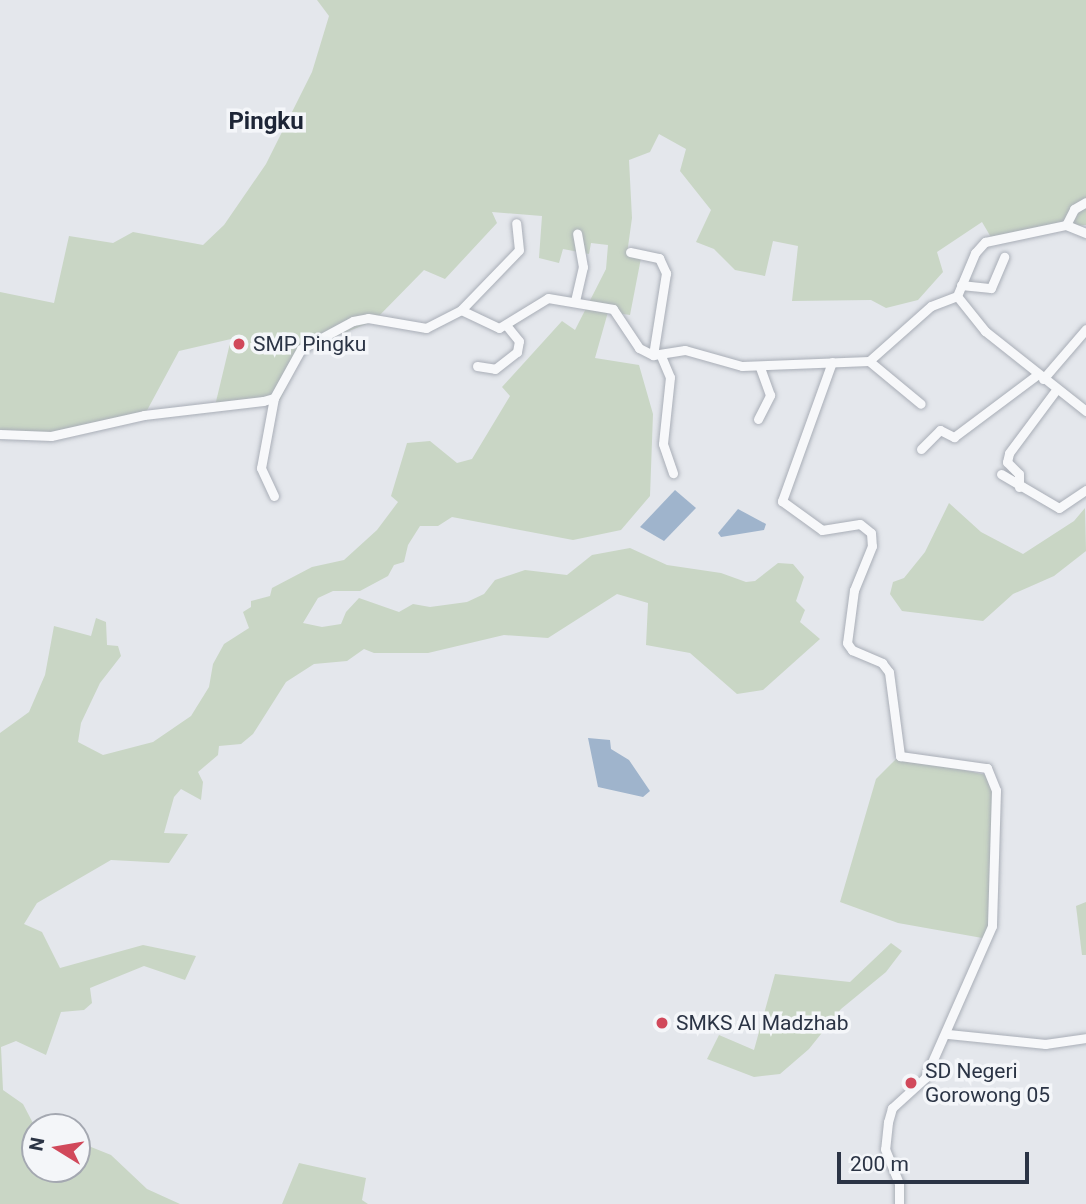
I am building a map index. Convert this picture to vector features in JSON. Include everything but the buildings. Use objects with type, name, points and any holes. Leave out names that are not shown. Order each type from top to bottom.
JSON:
[{"type":"street","points":[[1066,226],[1074,209],[1086,202]]},
{"type":"street","points":[[274,496],[261,468],[274,398],[301,349],[353,321],[368,318],[426,328],[461,310],[519,250],[516,223]]},
{"type":"street","points":[[461,310],[492,326],[506,326],[548,298],[575,301],[613,309],[639,348],[657,355],[685,350],[760,367],[869,361],[931,306],[957,296],[985,242],[1066,226],[1086,233]]},
{"type":"street","points":[[575,301],[583,267],[576,234]]},
{"type":"street","points":[[630,252],[655,256],[664,263],[657,355],[670,377],[663,444],[673,473]]},
{"type":"street","points":[[961,285],[991,288],[1004,257]]},
{"type":"street","points":[[957,296],[985,331],[1056,390],[1086,411]]},
{"type":"street","points":[[477,366],[495,369],[517,352],[519,341],[506,326]]},
{"type":"street","points":[[921,449],[940,430],[954,437],[1040,377],[1086,329]]},
{"type":"street","points":[[869,361],[921,404]]},
{"type":"street","points":[[832,362],[782,501],[822,530],[860,524],[872,533],[872,546],[854,590],[847,643],[852,650],[883,663],[889,672],[901,756],[987,768],[994,777],[992,926],[948,1034],[925,1078],[892,1108],[884,1149],[899,1183],[899,1204]]},
{"type":"street","points":[[758,419],[770,395],[760,367]]},
{"type":"street","points":[[1019,487],[1019,474],[1007,462],[1009,453],[1056,390]]},
{"type":"street","points":[[0,434],[51,436],[144,415],[274,398]]},
{"type":"street","points":[[1001,474],[1019,487],[1059,508],[1086,490]]},
{"type":"street","points":[[948,1034],[1045,1044],[1086,1038]]},
{"type":"green space","points":[[317,0],[1086,0],[1086,225],[1059,227],[995,244],[982,222],[937,252],[943,272],[918,300],[886,308],[871,300],[792,301],[798,246],[773,241],[765,276],[735,270],[714,249],[696,242],[711,210],[680,171],[686,149],[659,134],[650,152],[629,160],[632,218],[627,254],[641,258],[630,315],[608,312],[595,358],[639,365],[653,414],[650,496],[621,530],[573,540],[452,517],[438,526],[420,526],[408,545],[404,562],[394,565],[388,576],[360,591],[333,591],[318,598],[303,623],[322,627],[341,624],[346,612],[359,598],[399,612],[413,604],[430,607],[467,602],[484,594],[495,580],[525,570],[567,575],[592,555],[630,548],[667,565],[721,573],[746,582],[755,581],[778,563],[793,564],[804,577],[796,601],[805,610],[800,622],[820,639],[763,690],[737,694],[690,653],[646,645],[648,603],[617,594],[548,638],[504,635],[428,653],[374,653],[364,649],[347,661],[314,664],[286,682],[253,734],[241,744],[219,746],[218,755],[198,772],[203,782],[201,800],[181,789],[174,797],[164,833],[188,834],[169,863],[111,860],[37,903],[24,924],[42,932],[60,968],[143,945],[196,956],[185,980],[144,966],[90,988],[92,1003],[84,1010],[61,1012],[46,1055],[16,1041],[1,1047],[3,1090],[23,1104],[28,1113],[21,1113],[21,1183],[91,1183],[91,1147],[111,1155],[147,1189],[180,1204],[0,1204],[0,733],[29,712],[45,675],[54,626],[91,636],[96,618],[106,622],[107,645],[118,646],[121,656],[100,683],[81,723],[78,742],[103,755],[153,742],[191,716],[209,687],[213,664],[224,644],[249,628],[243,612],[251,607],[251,601],[270,596],[272,588],[312,567],[344,560],[377,530],[398,502],[391,496],[407,443],[430,441],[457,463],[472,459],[510,396],[502,387],[562,321],[575,330],[606,269],[608,245],[591,243],[589,254],[563,249],[559,263],[539,258],[542,216],[492,212],[497,223],[445,279],[424,270],[374,321],[304,349],[280,400],[214,410],[231,339],[179,351],[144,416],[41,436],[0,432],[0,292],[54,303],[69,236],[113,243],[133,232],[203,245],[224,225],[266,164],[312,72],[329,16]]},
{"type":"green space","points":[[949,503],[981,532],[1023,554],[1074,521],[1085,508],[1086,551],[1054,576],[1013,594],[983,621],[902,611],[890,594],[893,582],[904,578],[925,552]]},
{"type":"green space","points":[[903,752],[928,762],[995,777],[988,939],[898,923],[840,902],[876,779]]},
{"type":"green space","points":[[1086,902],[1086,955],[1082,955],[1076,906]]},
{"type":"green space","points":[[891,943],[902,951],[886,972],[841,1009],[809,1049],[780,1074],[754,1077],[707,1059],[719,1035],[754,1050],[775,974],[850,982]]},
{"type":"green space","points":[[299,1163],[366,1178],[362,1200],[368,1204],[282,1204]]},
{"type":"water","points":[[675,490],[696,508],[664,541],[640,527]]},
{"type":"water","points":[[738,509],[766,524],[764,530],[721,537],[718,533]]},
{"type":"water","points":[[588,738],[610,740],[611,749],[629,760],[650,791],[643,797],[598,787]]},
{"type":"place","name":"SMP Pingku","points":[[239,344]]},
{"type":"place","name":"SMKS Al Madzhab","points":[[662,1023]]},
{"type":"place","name":"SD Negeri Gorowong 05","points":[[911,1083]]},
{"type":"district","name":"Pingku","points":[[266,122]]}]
